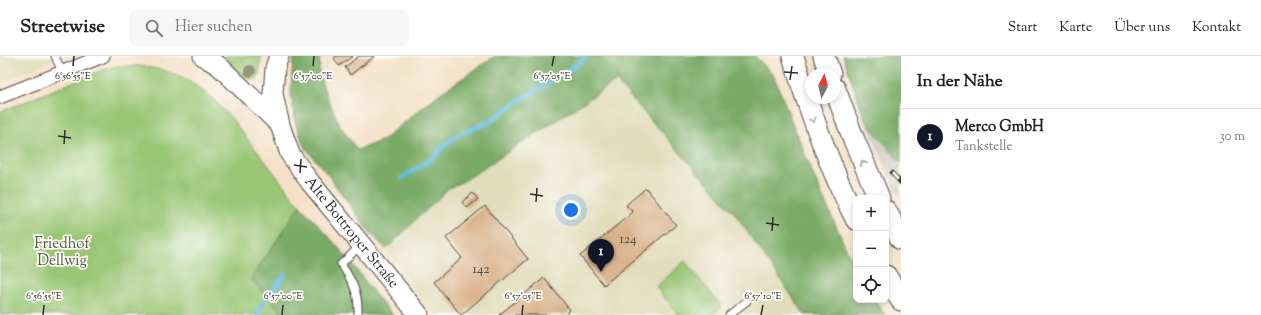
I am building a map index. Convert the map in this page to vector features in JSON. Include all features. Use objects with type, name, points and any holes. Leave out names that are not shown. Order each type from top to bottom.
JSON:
[{"type":"main road","points":[[793,56],[811,113],[827,155],[853,212]]},
{"type":"main road","points":[[824,56],[828,68]]},
{"type":"main road","points":[[841,104],[878,195]]},
{"type":"main road","points":[[889,217],[901,239]]},
{"type":"main road","points":[[889,281],[901,300]]},
{"type":"street","points":[[0,97],[103,56]]},
{"type":"street","name":"Alte Bottroper Straße","points":[[203,56],[218,66],[280,125]]},
{"type":"street","name":"Alte Bottroper Straße","points":[[279,56],[275,68],[273,94],[280,125],[290,154],[310,182],[419,315]]},
{"type":"lane","points":[[55,56],[62,72]]},
{"type":"lane","points":[[358,315],[358,301],[352,280],[341,264],[361,245]]},
{"type":"lane","points":[[729,315],[747,301]]},
{"type":"shaded area","points":[[0,56],[63,56],[0,83]]},
{"type":"shaded area","points":[[616,81],[735,214],[805,315],[434,315],[386,249],[449,188],[464,181]]},
{"type":"shaded area","points":[[865,120],[901,163],[901,197],[896,192]]},
{"type":"green space","points":[[225,56],[261,56],[259,75],[257,79],[252,80],[242,76]]},
{"type":"green space","points":[[294,56],[320,56],[319,71],[323,87],[339,124],[357,150],[383,140],[439,94],[495,56],[755,56],[773,74],[817,184],[853,263],[853,303],[877,303],[885,315],[805,315],[735,214],[616,81],[464,181],[449,188],[386,249],[367,229],[331,179],[304,146],[295,122],[291,95]]},
{"type":"green space","points":[[843,56],[901,56],[901,163],[865,120]]},
{"type":"green space","name":"Friedhof Dellwig","points":[[116,66],[140,66],[163,70],[185,78],[212,98],[232,119],[300,206],[251,279],[285,315],[0,315],[0,112],[102,70]]},
{"type":"green space","points":[[300,206],[336,245],[378,299],[393,315],[284,315],[251,279]]},
{"type":"green space","points":[[685,261],[722,307],[712,315],[679,315],[656,287]]},
{"type":"building","points":[[336,56],[353,56],[339,66],[334,58]]},
{"type":"building","points":[[359,56],[375,56],[350,75],[345,67]]},
{"type":"building","points":[[646,188],[676,225],[604,285],[580,256],[633,212],[626,205]]},
{"type":"building","points":[[473,193],[478,199],[467,208],[462,202]]},
{"type":"building","points":[[485,206],[528,259],[461,315],[434,282],[462,258],[446,238]]},
{"type":"building","points":[[544,278],[570,310],[565,315],[499,315]]},
{"type":"waterway","points":[[402,178],[429,161],[454,137],[489,122],[573,67],[586,56]]},
{"type":"waterway","points":[[257,315],[265,299],[285,275]]},
{"type":"railway","points":[[892,173],[901,183]]},
{"type":"place","name":"Merco GmbH","points":[[601,272]]}]
